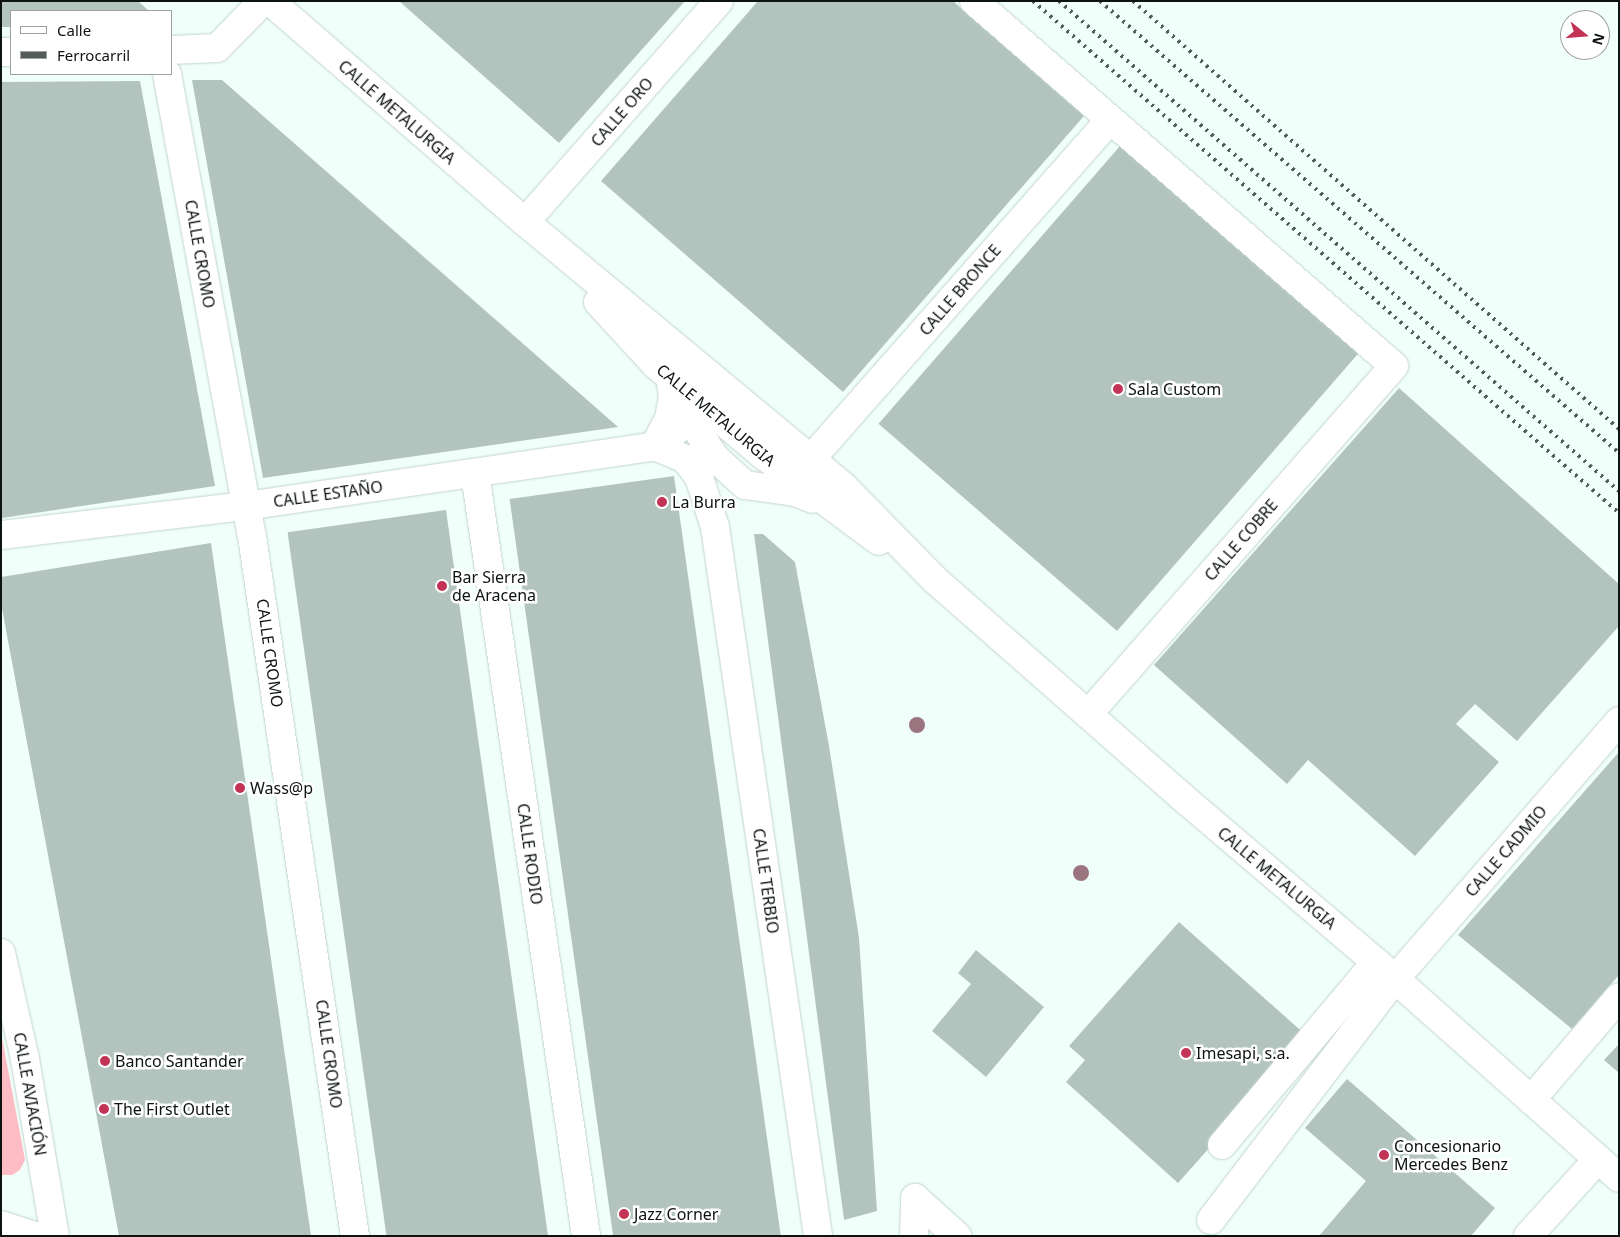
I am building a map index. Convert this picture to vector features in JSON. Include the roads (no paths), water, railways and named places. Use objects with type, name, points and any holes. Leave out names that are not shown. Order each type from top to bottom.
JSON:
[{"type":"street","points":[[172,50],[217,48],[263,1]]},
{"type":"street","name":"CALLE METALURGIA","points":[[270,1],[525,222],[844,487],[934,579],[1385,971],[1619,1178]]},
{"type":"street","name":"CALLE ORO","points":[[525,222],[719,1]]},
{"type":"street","points":[[974,1],[1110,120]]},
{"type":"street","name":"CALLE CROMO","points":[[167,75],[246,506],[356,1236]]},
{"type":"street","name":"CALLE COBRE","points":[[1088,713],[1394,366],[1110,120]]},
{"type":"street","name":"CALLE BRONCE","points":[[810,460],[1110,120]]},
{"type":"street","name":"CALLE METALURGIA","points":[[525,222],[701,408],[828,504],[934,579]]},
{"type":"street","points":[[655,446],[669,419],[673,397],[670,376]]},
{"type":"street","points":[[655,446],[701,408],[726,407],[785,457],[810,460]]},
{"type":"street","points":[[701,408],[698,431],[714,457],[745,485],[795,492],[828,504]]},
{"type":"street","name":"CALLE ESTAÑO","points":[[1,535],[246,506],[655,446]]},
{"type":"street","name":"CALLE TERBIO","points":[[655,446],[685,459],[699,477],[715,527],[818,1236]]},
{"type":"street","name":"CALLE RODIO","points":[[475,473],[586,1236]]},
{"type":"street","points":[[715,527],[729,494],[745,485]]},
{"type":"street","name":"CALLE CADMIO","points":[[1385,971],[1619,722]]},
{"type":"street","name":"CALLE AVIACIÓN","points":[[1,953],[26,1059],[54,1236]]},
{"type":"street","points":[[1222,1145],[1385,971]]},
{"type":"street","points":[[1211,1220],[1385,971]]},
{"type":"street","points":[[1531,1100],[1619,997]]},
{"type":"street","points":[[1528,1236],[1598,1159]]},
{"type":"street","points":[[914,1236],[915,1198],[957,1236]]},
{"type":"street","points":[[1,1226],[35,1236]]},
{"type":"railway","points":[[1033,1],[1619,513]]},
{"type":"railway","points":[[1059,1],[1619,491]]},
{"type":"railway","points":[[1100,1],[1619,453]]},
{"type":"railway","points":[[1133,1],[1619,429]]},
{"type":"place","name":"Sala Custom","points":[[1118,389]]},
{"type":"place","name":"La Burra","points":[[662,502]]},
{"type":"place","name":"Bar Sierra de Aracena","points":[[442,586]]},
{"type":"place","name":"Wass@p","points":[[240,788]]},
{"type":"place","name":"Imesapi, s.a.","points":[[1186,1053]]},
{"type":"place","name":"Banco Santander","points":[[105,1061]]},
{"type":"place","name":"The First Outlet","points":[[104,1109]]},
{"type":"place","name":"Concesionario Mercedes Benz","points":[[1384,1155]]},
{"type":"place","name":"Jazz Corner","points":[[624,1214]]}]
